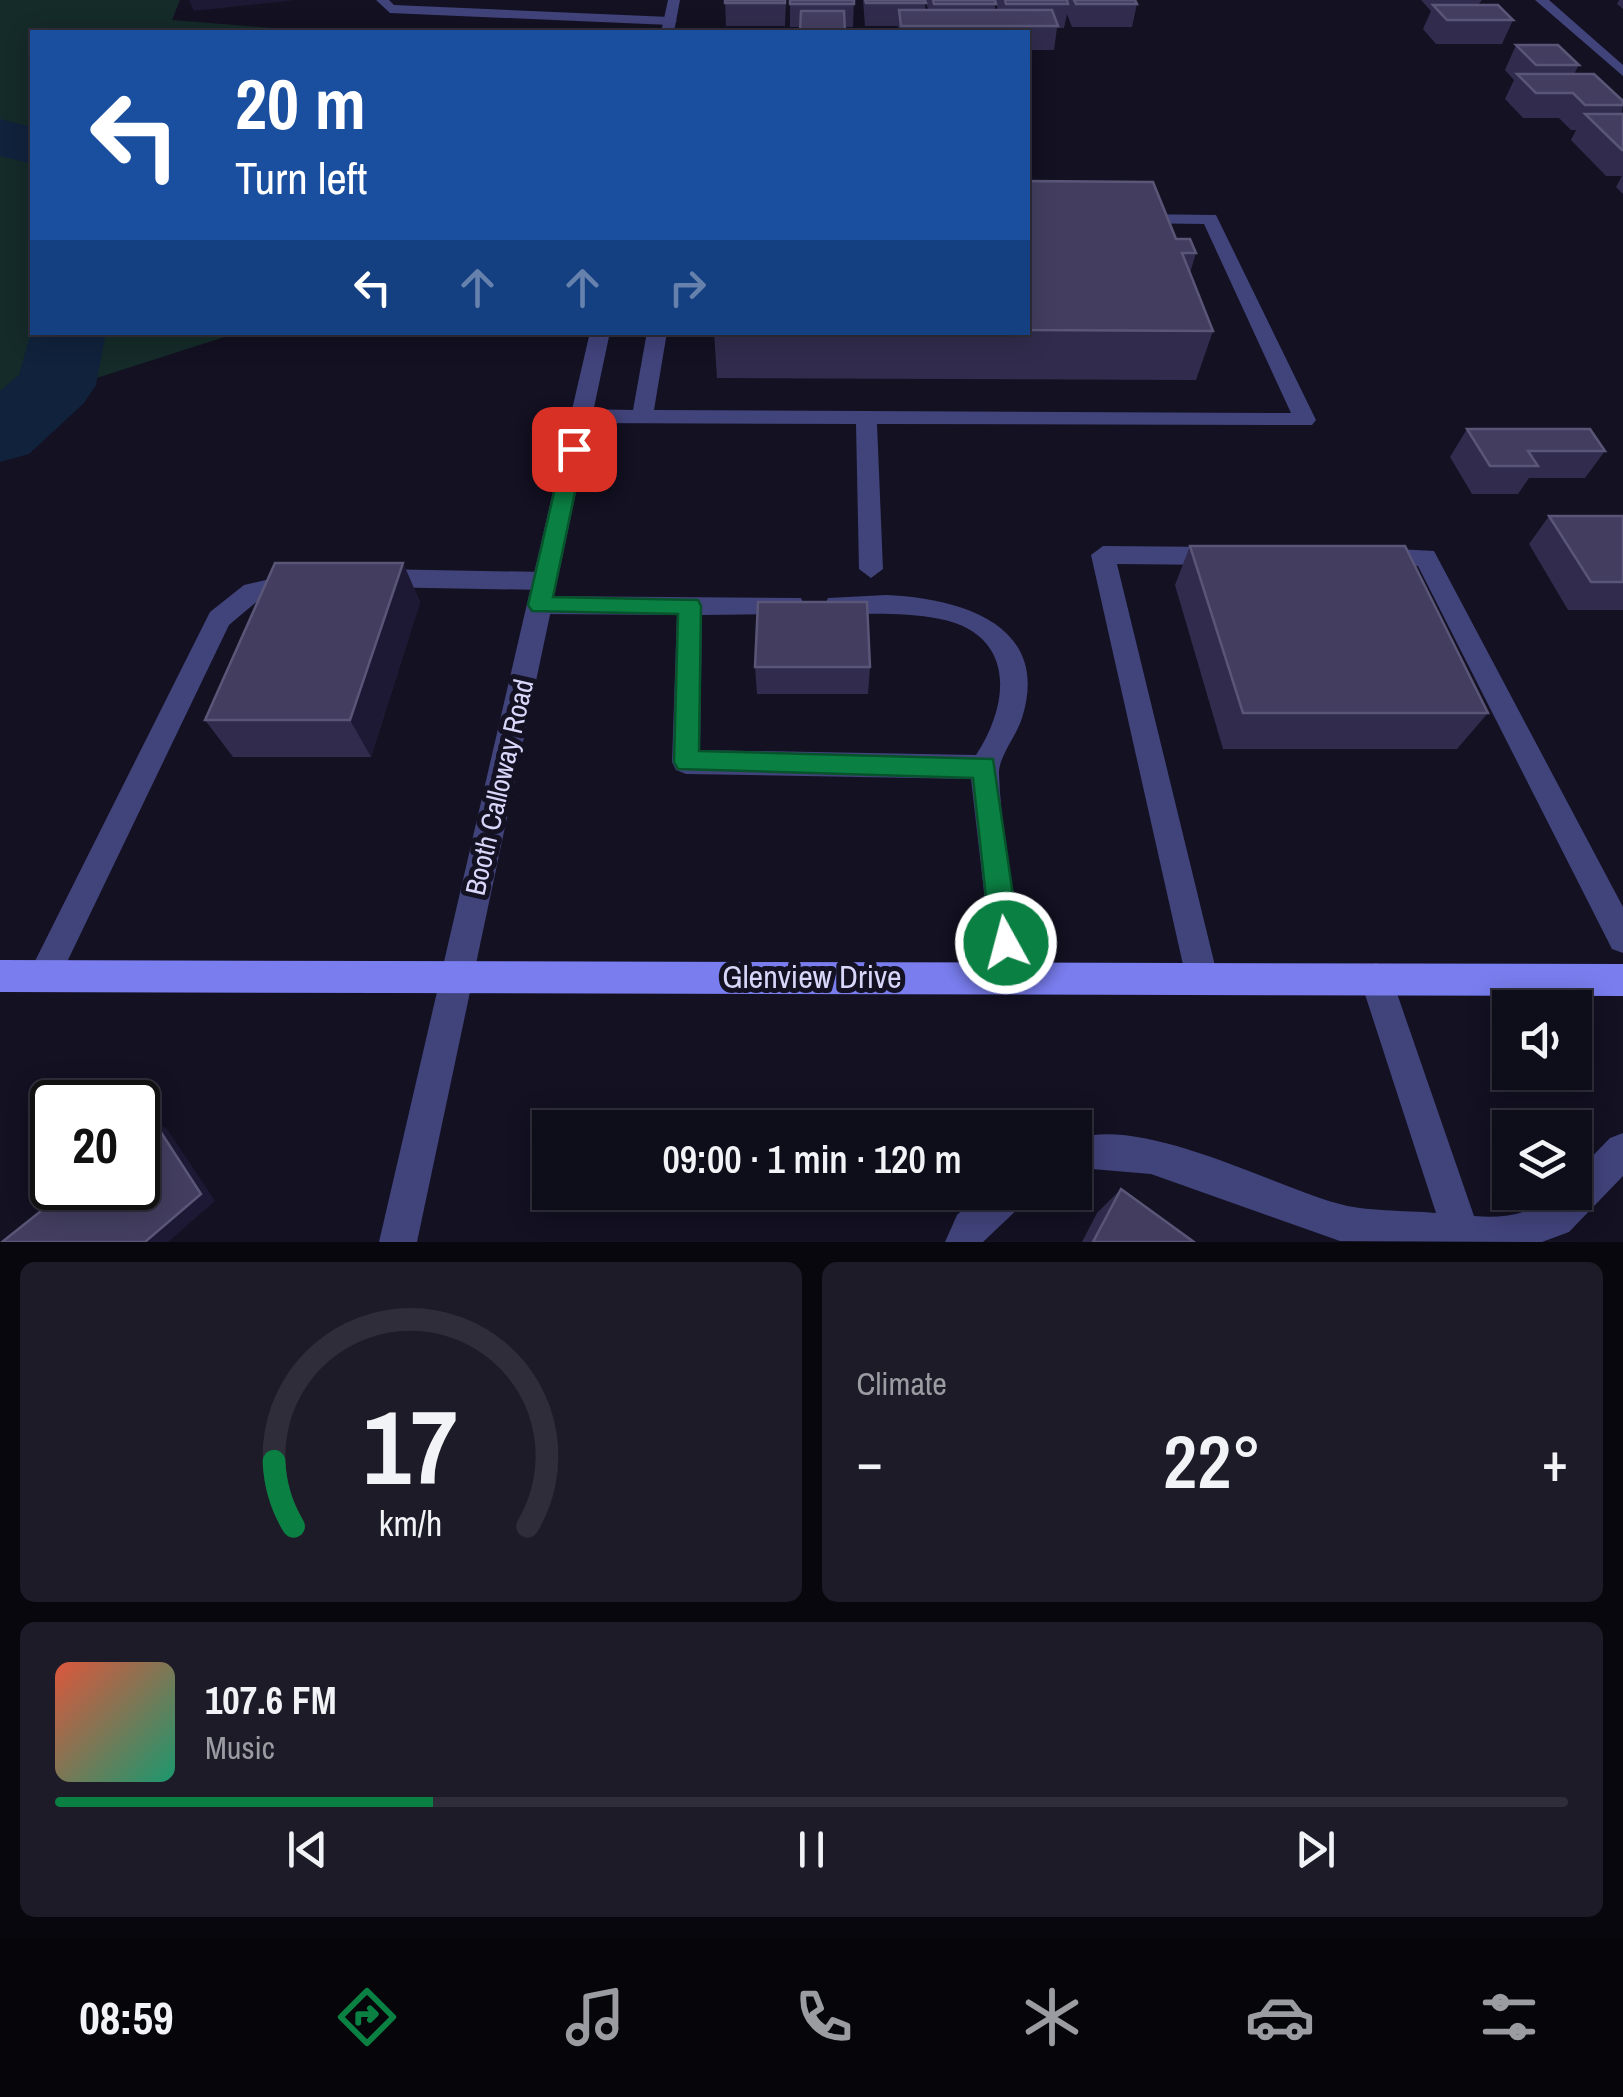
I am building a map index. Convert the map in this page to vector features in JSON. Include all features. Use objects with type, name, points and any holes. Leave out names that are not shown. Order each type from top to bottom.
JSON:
[{"type":"main road","name":"Glenview Drive","points":[[0,976],[1623,980]]},
{"type":"street","points":[[382,0],[390,9],[436,14],[612,19],[668,27],[674,0]]},
{"type":"street","points":[[612,19],[618,0]]},
{"type":"street","points":[[1542,0],[1623,72]]},
{"type":"street","points":[[581,416],[1304,420],[1210,219],[1119,220]]},
{"type":"street","name":"Booth Calloway Road","points":[[398,1242],[599,335]]},
{"type":"street","points":[[642,417],[657,335]]},
{"type":"street","points":[[866,418],[871,569]]},
{"type":"street","points":[[1202,978],[1103,555],[1255,556]]},
{"type":"street","points":[[1350,556],[1426,557],[1623,938]]},
{"type":"street","points":[[44,976],[218,619],[253,591],[318,577]]},
{"type":"street","points":[[356,578],[690,606],[912,605],[980,622],[1001,642],[1017,689],[1000,743],[984,767],[1010,978]]},
{"type":"street","points":[[690,606],[686,762],[984,767]]},
{"type":"street","points":[[1376,979],[1462,1236]]},
{"type":"street","points":[[1092,1150],[1151,1156],[1340,1224],[1500,1237],[1556,1219],[1623,1151]]},
{"type":"street","points":[[964,1242],[970,1228],[990,1210]]},
{"type":"green space","points":[[0,0],[180,0],[172,20],[298,30],[30,30],[30,335],[231,335],[0,409]]},
{"type":"building","points":[[785,0],[785,3],[725,3]]},
{"type":"building","points":[[790,0],[854,0],[854,4],[790,4]]},
{"type":"building","points":[[865,0],[925,0],[926,3],[866,3]]},
{"type":"building","points":[[933,0],[995,0],[996,4],[934,4]]},
{"type":"building","points":[[1005,0],[1067,0],[1068,4],[1006,4]]},
{"type":"building","points":[[1074,0],[1135,0],[1137,4],[1076,4]]},
{"type":"building","points":[[1433,5],[1498,5],[1513,20],[1447,20]]},
{"type":"building","points":[[899,10],[1052,10],[1058,26],[901,26]]},
{"type":"building","points":[[801,11],[844,11],[845,30],[800,30]]},
{"type":"building","points":[[1516,45],[1558,45],[1579,65],[1536,65]]},
{"type":"building","points":[[1517,74],[1594,74],[1623,105],[1585,105],[1573,93],[1536,93]]},
{"type":"building","points":[[1585,114],[1623,114],[1623,150],[1622,150]]},
{"type":"building","points":[[1030,181],[1153,182],[1176,239],[1190,239],[1196,253],[1182,253],[1213,331],[1030,330]]},
{"type":"building","points":[[1467,429],[1590,429],[1605,451],[1528,451],[1538,466],[1490,466]]},
{"type":"building","points":[[1549,516],[1623,516],[1623,582],[1591,582]]},
{"type":"building","points":[[1190,546],[1405,546],[1488,713],[1243,713]]},
{"type":"building","points":[[275,563],[403,563],[350,720],[205,720]]},
{"type":"building","points":[[758,602],[867,602],[870,667],[755,667]]},
{"type":"building","points":[[160,1131],[201,1194],[145,1242],[2,1242],[42,1210],[160,1210]]},
{"type":"building","points":[[1121,1189],[1194,1242],[1093,1242]]},
{"type":"waterway","points":[[0,137],[30,145]]},
{"type":"waterway","points":[[0,435],[56,385],[67,335]]},
{"type":"route","points":[[574,449],[540,605],[690,606],[686,762],[984,767],[1006,943]]}]
